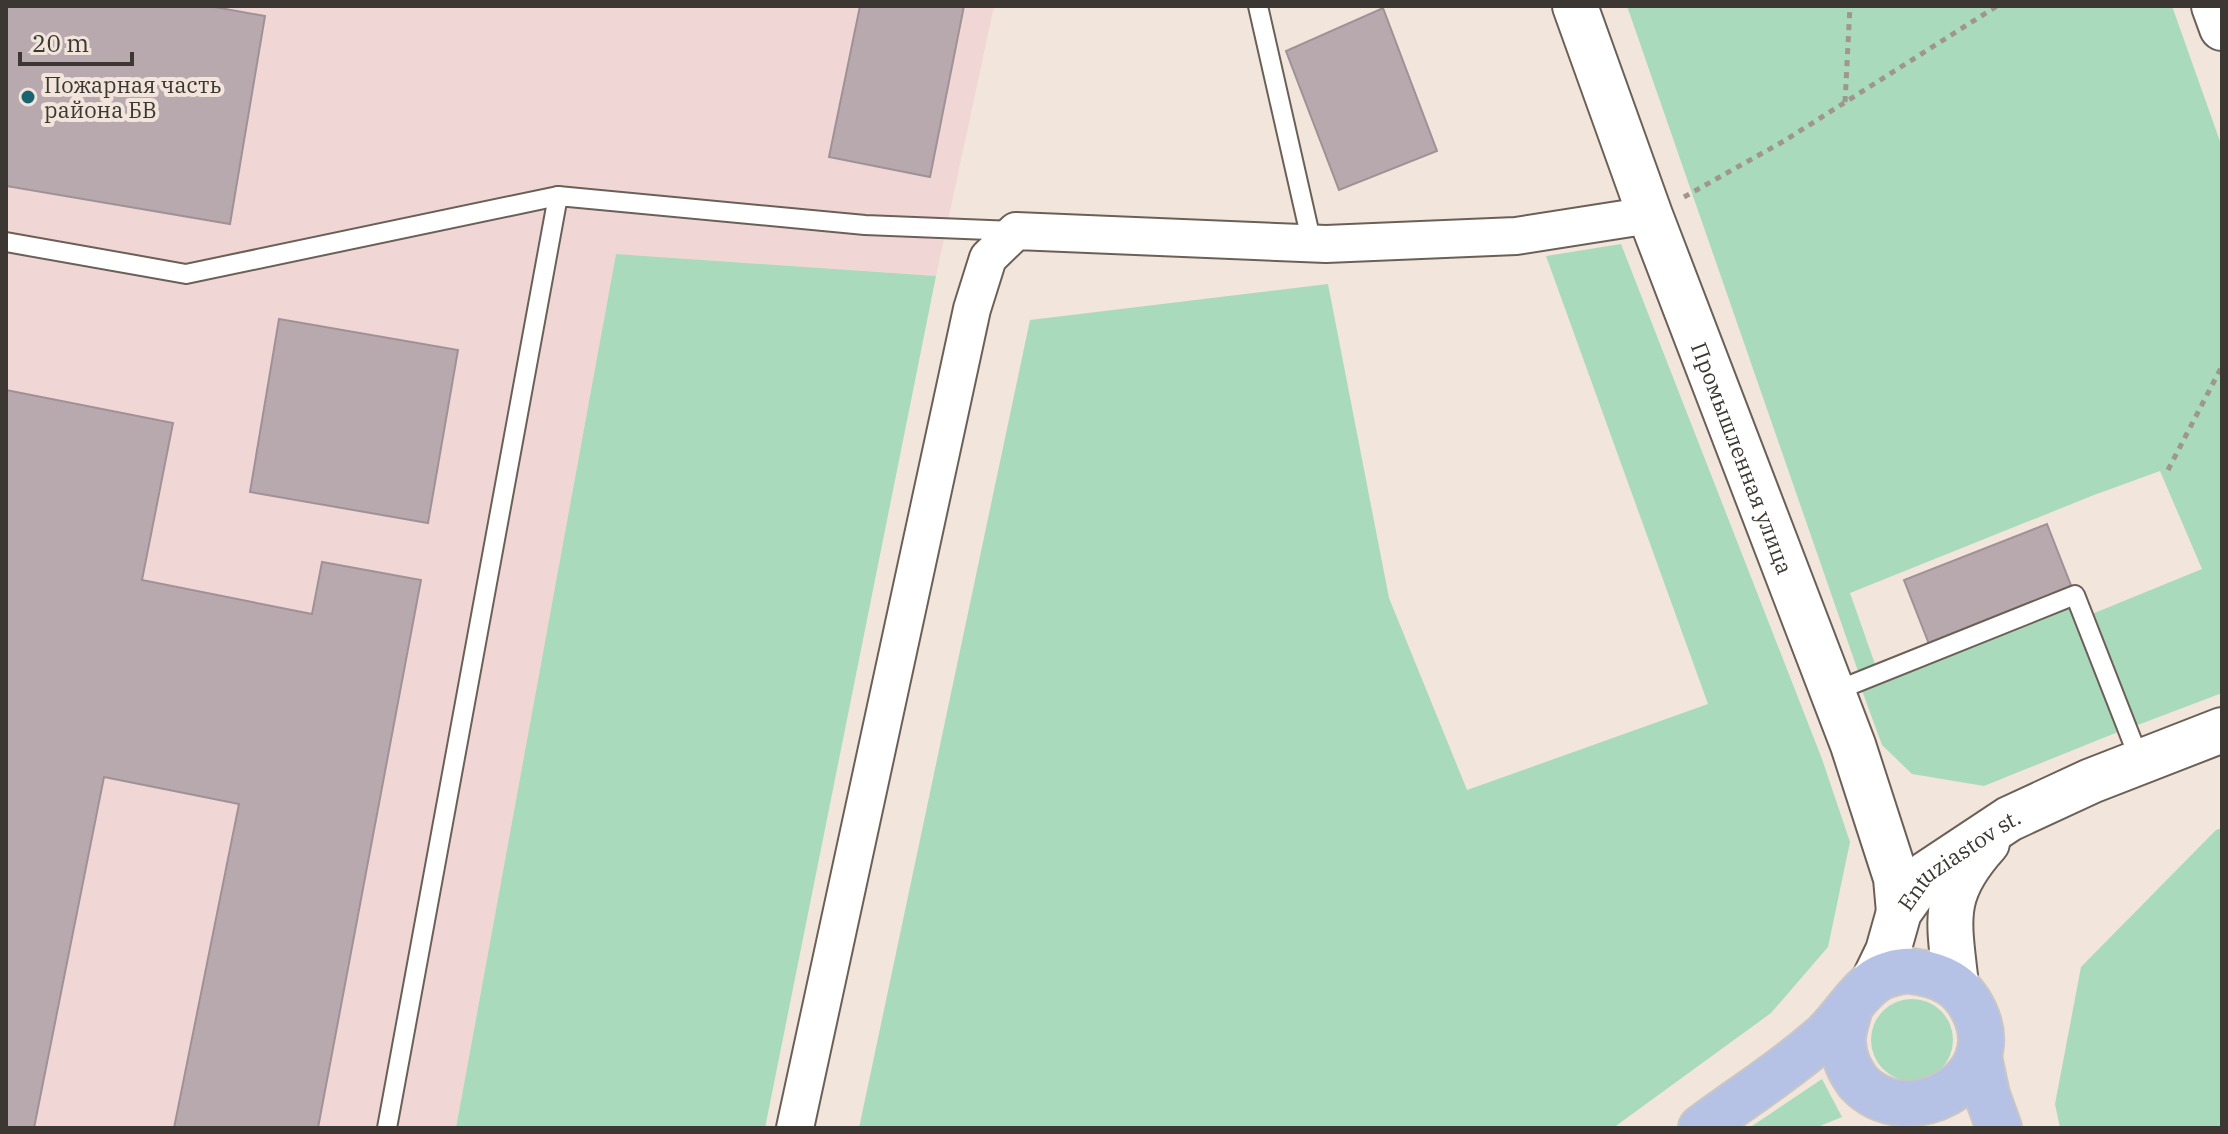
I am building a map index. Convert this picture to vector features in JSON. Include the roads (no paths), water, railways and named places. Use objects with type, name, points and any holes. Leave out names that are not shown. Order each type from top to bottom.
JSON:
[{"type":"main road","points":[[1701,1128],[1824,1037],[1862,994],[1904,970],[1934,974],[1956,985],[1978,1019],[1979,1057],[1969,1079],[1955,1095],[1866,1128]]},
{"type":"main road","points":[[1862,994],[1842,1040],[1847,1066],[1865,1092],[1891,1106],[1920,1108],[1958,1120],[1967,1128]]},
{"type":"main road","points":[[1979,1057],[1987,1095],[1999,1128]]},
{"type":"street","name":"Промышленная улица","points":[[1575,6],[1650,215],[1833,692],[1896,878],[1899,912]]},
{"type":"street","points":[[2214,6],[2222,28]]},
{"type":"street","points":[[795,1128],[972,309],[988,258],[1016,231],[1312,244],[1516,236],[1650,215]]},
{"type":"street","points":[[2009,819],[2140,761],[2222,730]]},
{"type":"street","name":"Entuziastov st.","points":[[1862,994],[1888,951],[1899,912],[1926,874],[2009,819]]},
{"type":"street","name":"Entuziastov st.","points":[[1956,985],[1948,916],[1956,883],[1967,864],[2009,819]]},
{"type":"lane","points":[[1258,6],[1312,244]]},
{"type":"lane","points":[[387,1128],[558,196]]},
{"type":"lane","points":[[6,242],[186,274],[558,196],[865,225],[1016,231]]},
{"type":"lane","points":[[1833,692],[2075,595],[2140,761]]},
{"type":"place","name":"Пожарная часть района БВ","points":[[28,97]]}]
